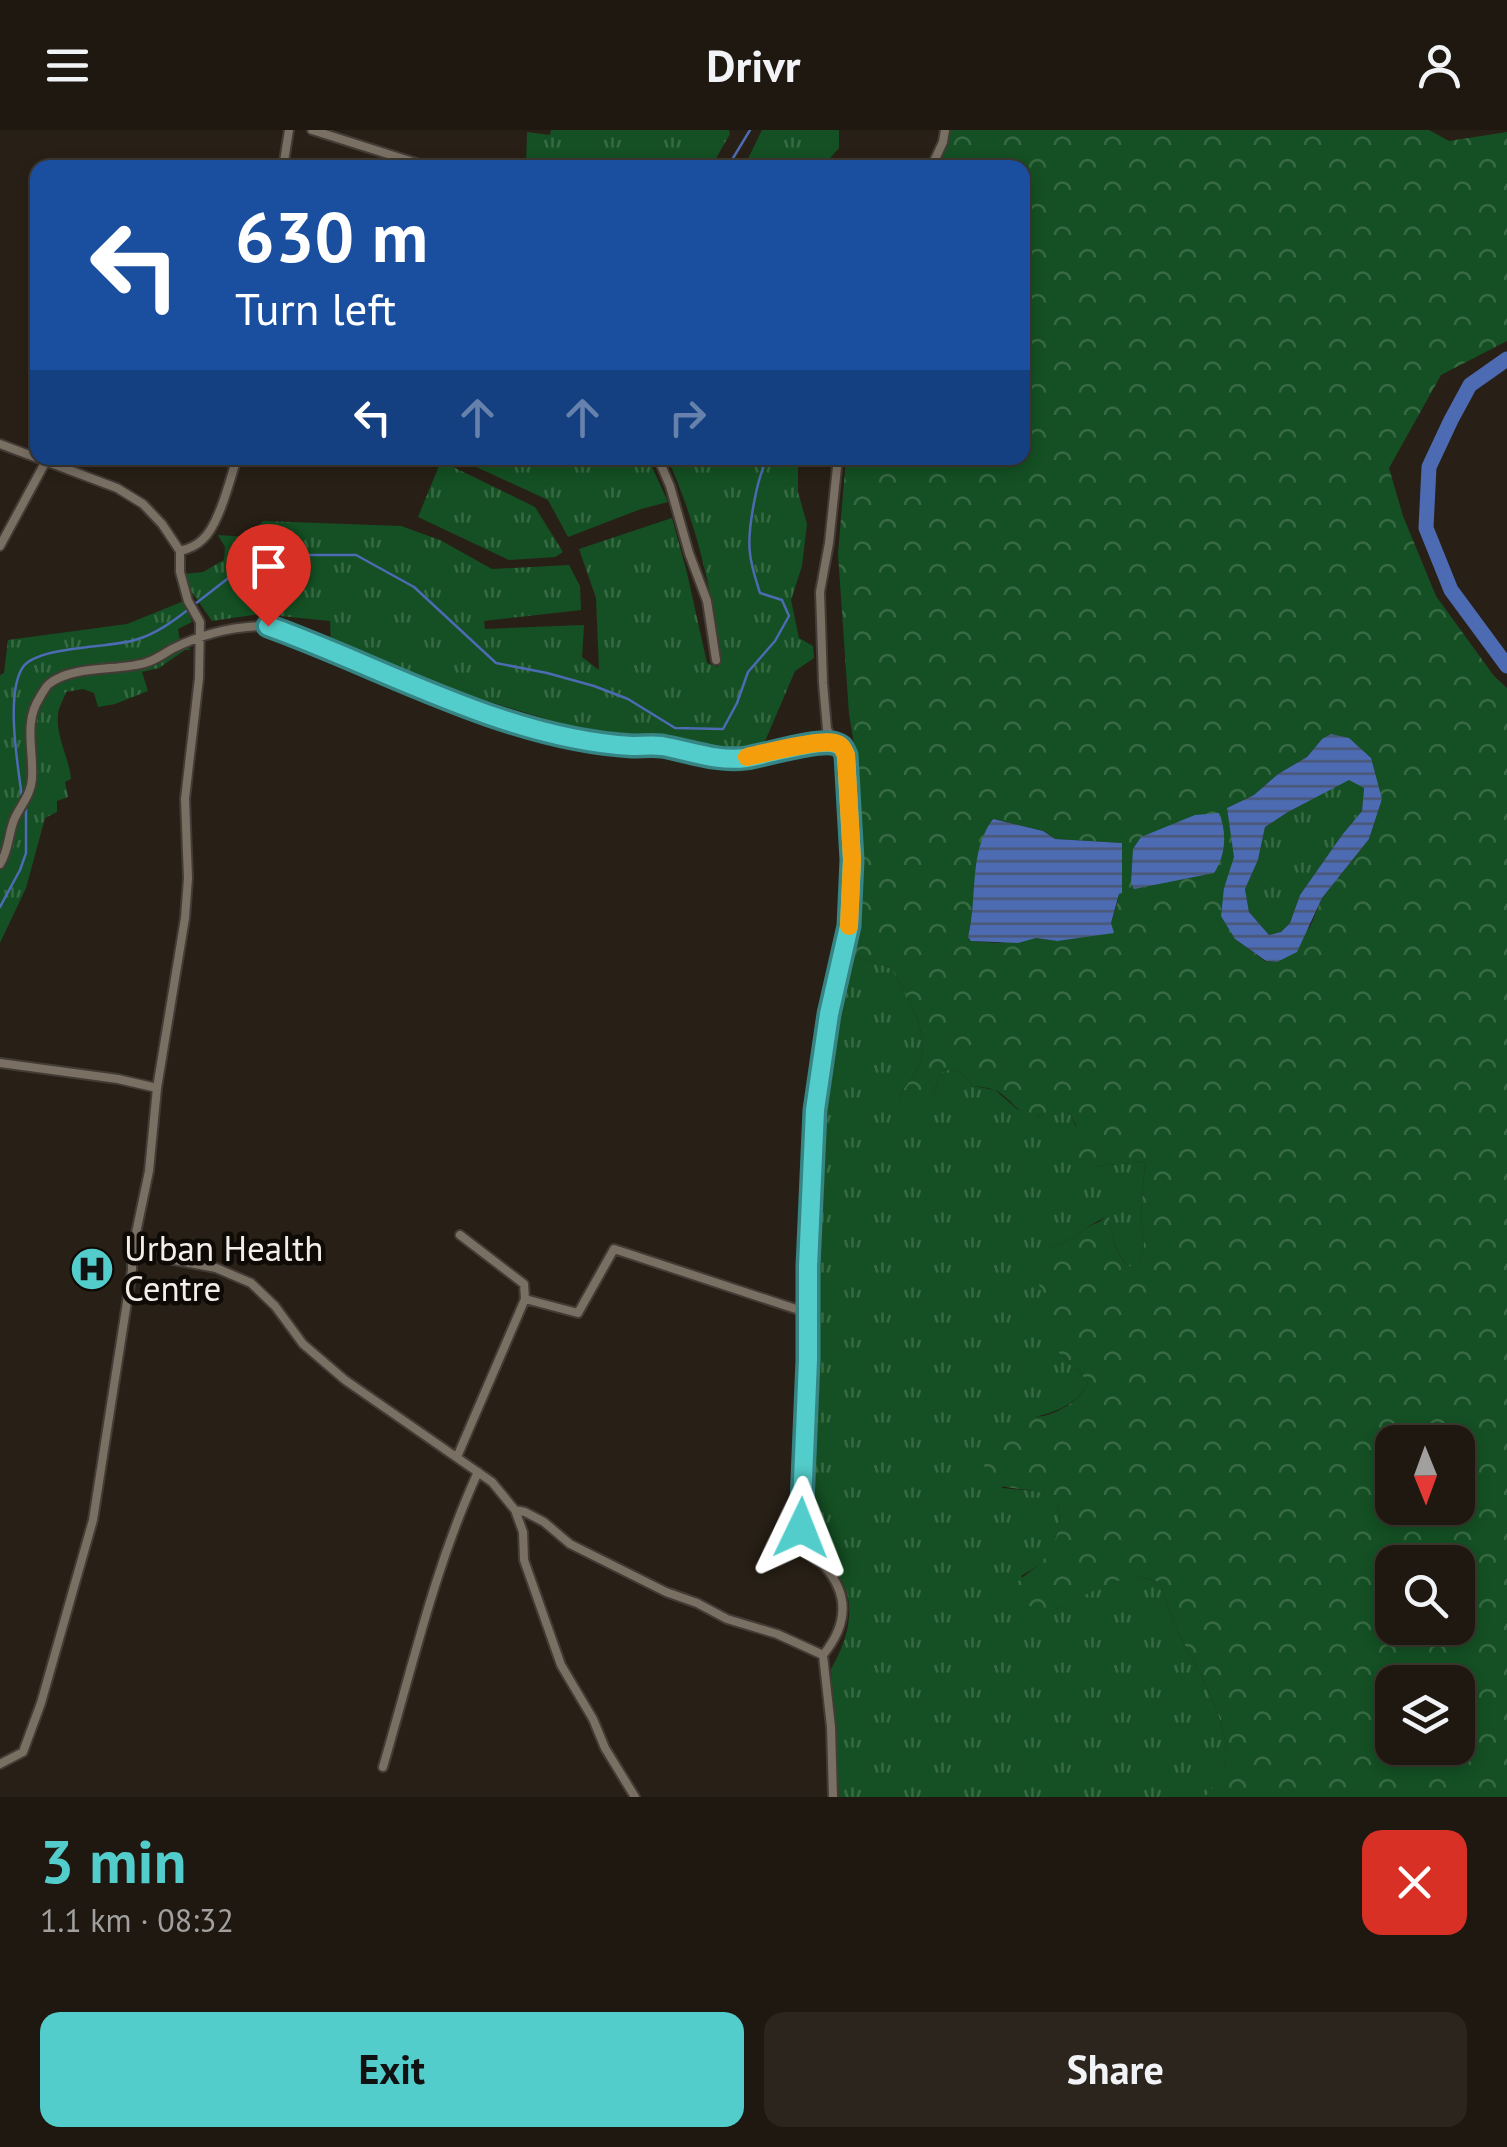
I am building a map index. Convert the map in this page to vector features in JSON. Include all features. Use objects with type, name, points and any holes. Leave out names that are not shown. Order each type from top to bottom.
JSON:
[{"type":"street","points":[[284,160],[289,130]]},
{"type":"street","points":[[312,130],[407,160]]},
{"type":"street","points":[[935,160],[945,130]]},
{"type":"street","points":[[0,444],[30,455]]},
{"type":"street","points":[[0,546],[44,465]]},
{"type":"street","points":[[0,1764],[23,1752],[41,1703],[93,1520],[185,918],[185,799],[199,678],[200,622],[188,601],[180,572],[180,551],[162,524],[143,504],[116,488],[56,465]]},
{"type":"street","points":[[180,551],[206,538],[235,465]]},
{"type":"street","points":[[661,465],[707,602],[716,660]]},
{"type":"street","points":[[833,1797],[823,1655],[843,1619],[842,1596],[826,1568],[806,1551],[801,1528],[815,1110],[829,1014],[849,926],[852,860],[846,755],[827,729],[822,682],[820,592],[837,465]]},
{"type":"street","points":[[0,864],[6,855],[12,823],[30,791],[30,726],[34,706],[48,685],[65,676],[157,660],[170,650],[225,630],[268,626],[470,707],[570,737],[742,758],[834,743]]},
{"type":"street","points":[[0,1063],[157,1088]]},
{"type":"street","points":[[457,1456],[525,1299],[524,1284],[460,1235]]},
{"type":"street","points":[[525,1299],[578,1313],[614,1249],[808,1313]]},
{"type":"street","points":[[132,1252],[216,1268],[250,1283],[275,1306],[303,1344],[344,1380],[492,1482],[516,1510],[523,1532],[524,1560],[560,1666],[635,1797]]},
{"type":"street","points":[[384,1768],[429,1607],[461,1510],[478,1472]]},
{"type":"street","points":[[516,1510],[544,1522],[570,1544],[644,1582],[726,1619],[776,1634],[823,1655]]},
{"type":"green space","points":[[551,130],[729,130],[730,134],[715,160],[526,160],[527,132],[550,135]]},
{"type":"green space","points":[[762,130],[839,130],[839,148],[828,160],[747,160]]},
{"type":"green space","points":[[950,130],[1429,130],[1449,141],[1507,132],[1507,341],[1441,375],[1389,468],[1403,516],[1436,596],[1507,688],[1507,1797],[1205,1797],[1225,1764],[1224,1732],[1160,1583],[1128,1578],[1050,1610],[1015,1601],[1013,1587],[1041,1563],[1053,1545],[1058,1505],[1055,1497],[1047,1494],[989,1483],[985,1469],[988,1451],[1012,1424],[1064,1408],[1088,1383],[1058,1352],[1039,1284],[1041,1257],[1050,1247],[1076,1237],[1109,1214],[1119,1253],[1136,1270],[1144,1246],[1141,1216],[1145,1162],[1079,1165],[1076,1125],[1070,1113],[1026,1113],[997,1091],[973,1086],[953,1071],[939,1074],[934,1093],[921,1109],[900,1104],[899,1097],[920,1062],[920,1027],[893,971],[853,955],[860,780],[849,714],[838,554],[845,465],[1030,465],[1030,160],[939,160]],"holes":[[[1322,739],[1382,799],[1369,839],[1322,898],[1310,927],[1277,962],[1265,961],[1235,939],[1224,888],[1235,857],[1227,808],[1254,795],[1278,774],[1307,757]],[[992,819],[1043,831],[1055,839],[1122,843],[1118,900],[1111,923],[1057,941],[971,941],[968,937]]]},
{"type":"green space","points":[[439,465],[449,465],[535,507],[563,552],[555,557],[509,560],[418,517]]},
{"type":"green space","points":[[472,465],[651,465],[668,502],[568,537],[548,500]]},
{"type":"green space","points":[[670,465],[798,465],[798,492],[807,524],[802,566],[791,600],[799,638],[813,646],[814,658],[795,671],[763,746],[728,752],[582,730],[432,684],[331,645],[330,621],[259,614],[212,621],[184,574],[203,572],[224,560],[225,547],[218,535],[247,537],[263,521],[401,526],[440,540],[492,569],[569,565],[580,586],[581,610],[484,621],[485,629],[584,625],[582,657],[599,670],[596,598],[579,549],[672,518],[707,663],[718,667],[714,617],[703,561]]},
{"type":"green space","points":[[184,601],[192,622],[178,629],[180,641],[191,650],[159,668],[142,672],[148,691],[98,707],[94,693],[83,689],[66,692],[58,723],[71,779],[65,782],[68,797],[57,801],[57,812],[45,818],[26,888],[0,943],[0,675],[4,673],[8,640],[127,624]]},
{"type":"green space","points":[[1349,779],[1364,787],[1362,811],[1300,895],[1290,923],[1281,932],[1269,935],[1249,912],[1245,889],[1258,860],[1265,827]]},
{"type":"green space","points":[[853,955],[893,971],[920,1027],[920,1062],[899,1097],[901,1104],[906,1107],[934,1093],[939,1074],[953,1071],[973,1086],[995,1090],[1017,1109],[1038,1116],[1057,1109],[1070,1113],[1093,1166],[1145,1162],[1141,1216],[1144,1246],[1136,1271],[1119,1254],[1109,1215],[1076,1237],[1050,1247],[1058,1352],[1088,1383],[1067,1405],[1019,1420],[1002,1488],[1055,1496],[1059,1522],[1053,1547],[1043,1562],[1021,1576],[1056,1609],[1120,1580],[1134,1578],[1160,1583],[1224,1732],[1224,1768],[1205,1797],[839,1797],[831,1669],[845,1637],[849,1602],[841,1580],[811,1545],[807,1521],[813,1476],[820,1176],[835,1020]]},
{"type":"water","points":[[1331,734],[1349,738],[1371,758],[1382,799],[1369,839],[1322,898],[1297,952],[1277,962],[1266,961],[1235,939],[1221,916],[1224,888],[1234,857],[1227,808],[1254,795],[1278,774],[1307,757]],"holes":[[[1349,780],[1364,788],[1362,811],[1300,895],[1290,923],[1281,932],[1269,935],[1249,912],[1245,889],[1258,860],[1265,827]]]},
{"type":"water","points":[[1219,813],[1224,843],[1214,873],[1134,889],[1133,849],[1141,837],[1195,815]]},
{"type":"water","points":[[993,819],[1043,831],[1055,839],[1122,843],[1122,893],[1111,923],[1114,933],[1057,941],[971,941],[968,937],[977,861]]},
{"type":"waterway","points":[[732,160],[750,130]]},
{"type":"waterway","points":[[1507,359],[1470,385],[1451,420],[1429,467],[1426,528],[1451,590],[1507,666]]},
{"type":"waterway","points":[[195,604],[231,576],[275,555],[356,555],[414,587],[496,663],[594,686],[628,699],[675,728],[723,729],[748,672],[775,641],[789,616],[782,600],[760,593],[751,558],[754,504],[765,465]]},
{"type":"waterway","points":[[22,797],[14,712],[23,667],[31,660],[58,651],[143,637],[189,609]]},
{"type":"waterway","points":[[0,907],[26,853],[26,809]]},
{"type":"slow traffic","points":[[747,757],[818,744],[834,743],[842,748],[846,755],[852,860],[849,926]]},
{"type":"place","name":"Urban Health Centre","points":[[92,1269]]},
{"type":"route","points":[[268,626],[408,684],[570,737],[629,746],[659,746],[712,757],[742,758],[818,744],[834,743],[842,748],[846,755],[852,860],[849,926],[829,1014],[815,1110],[801,1528]]}]
